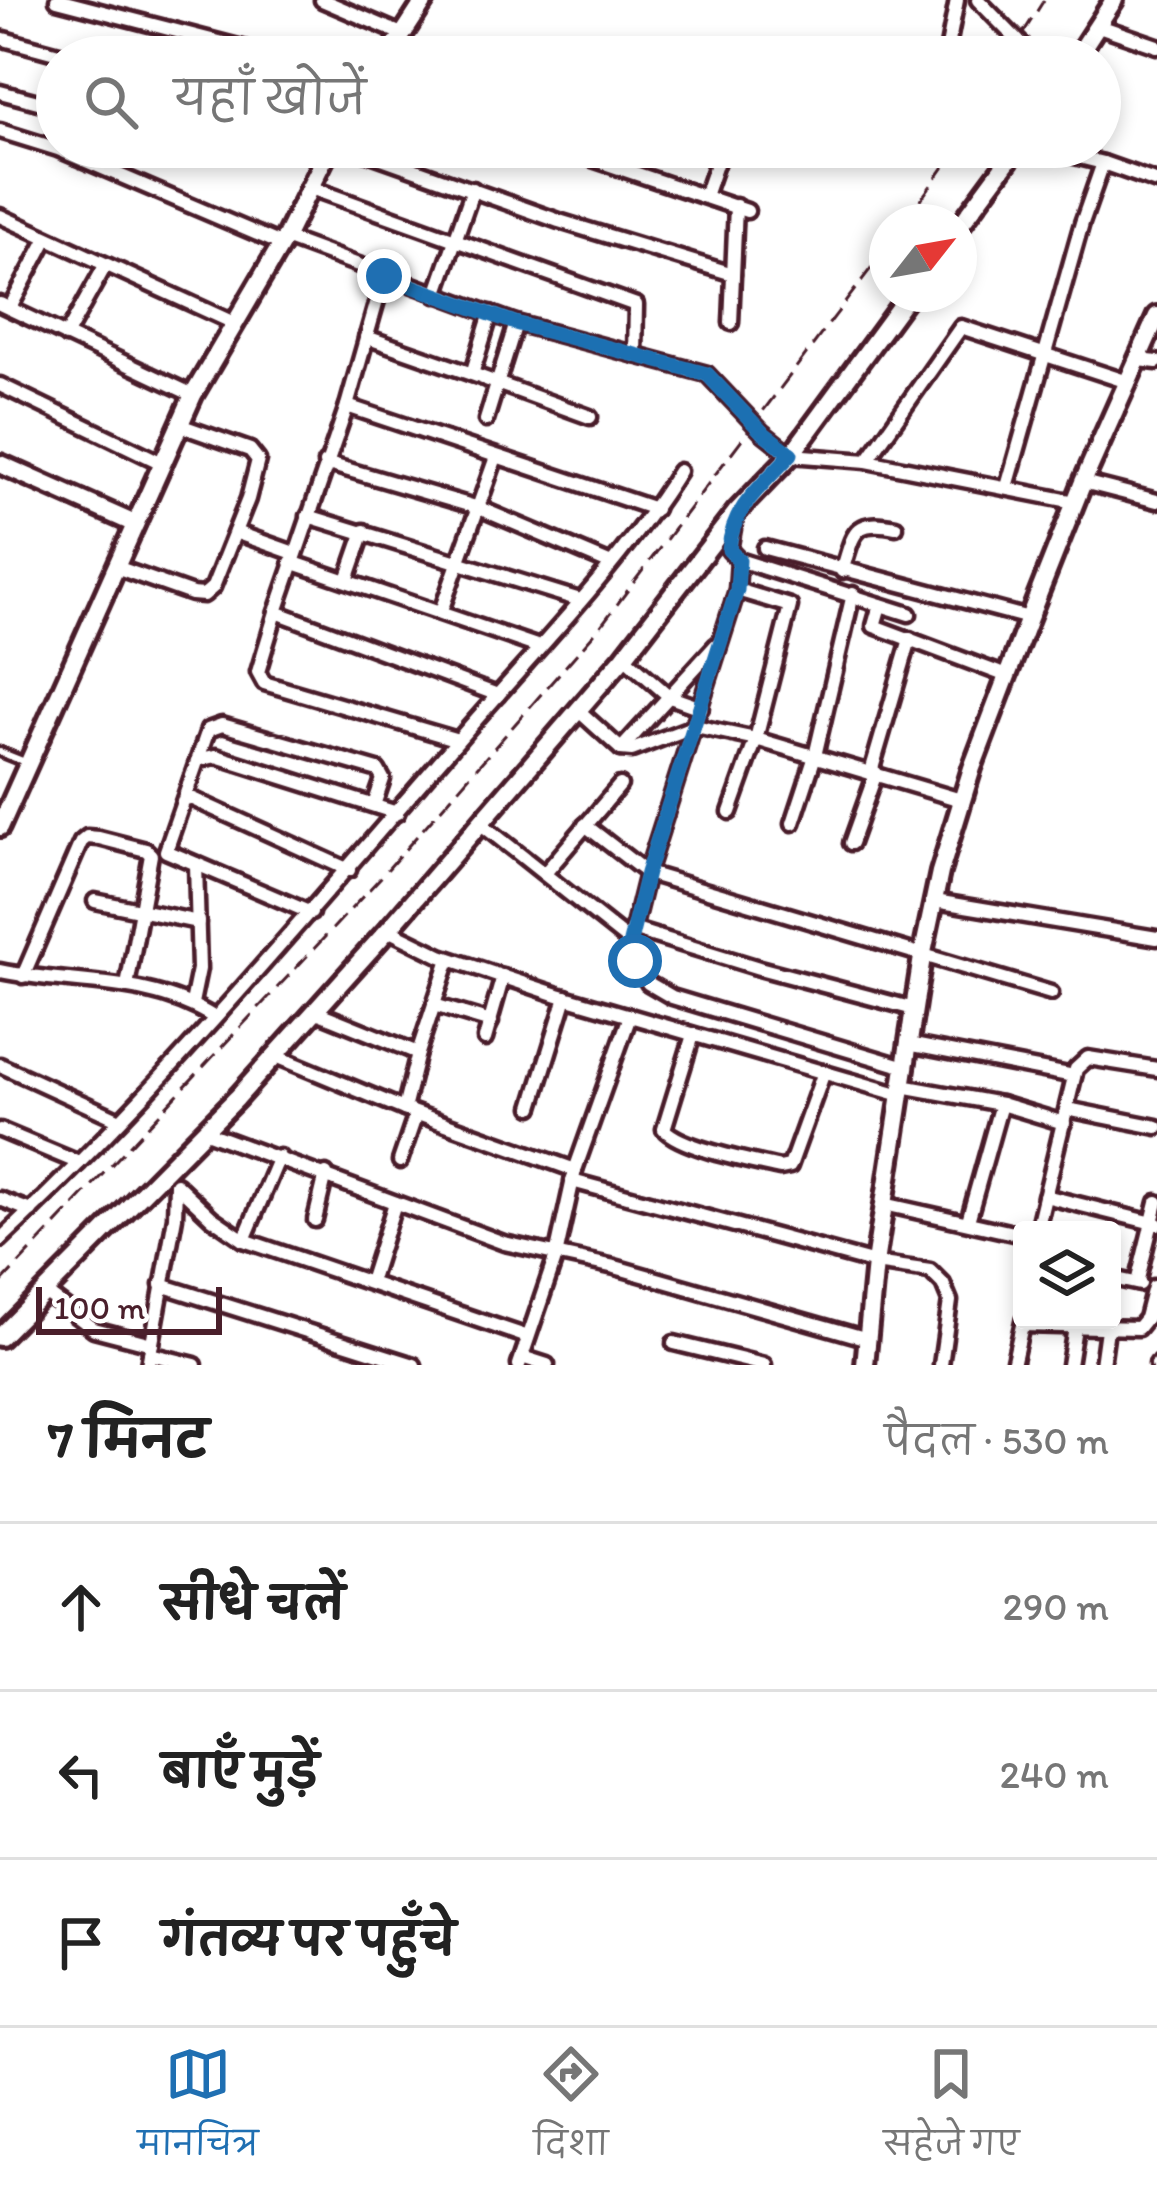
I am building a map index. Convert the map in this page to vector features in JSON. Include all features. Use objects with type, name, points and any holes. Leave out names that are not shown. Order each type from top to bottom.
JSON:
[{"type":"street","points":[[57,0],[196,36]]},
{"type":"street","points":[[322,0],[404,35],[425,0]]},
{"type":"street","points":[[950,36],[957,0]]},
{"type":"street","points":[[978,0],[1014,36]]},
{"type":"street","points":[[991,12],[1001,0]]},
{"type":"street","points":[[1092,36],[1114,0]]},
{"type":"street","points":[[1099,26],[1157,46]]},
{"type":"street","points":[[0,38],[36,48]]},
{"type":"street","points":[[0,92],[36,101]]},
{"type":"street","points":[[0,131],[36,142]]},
{"type":"street","points":[[104,168],[283,241],[515,323],[707,374],[762,432],[791,454],[867,461],[1075,502]]},
{"type":"street","points":[[0,827],[193,395],[283,241],[318,168]]},
{"type":"street","points":[[412,168],[559,221],[733,274]]},
{"type":"street","points":[[620,168],[741,209],[731,323]]},
{"type":"street","points":[[705,196],[715,168]]},
{"type":"street","points":[[975,204],[1002,168]]},
{"type":"street","points":[[1007,487],[1101,168]]},
{"type":"street","points":[[1117,168],[1157,182]]},
{"type":"street","points":[[308,187],[636,305],[635,355]]},
{"type":"street","points":[[436,295],[473,189]]},
{"type":"street","points":[[0,216],[234,323]]},
{"type":"street","points":[[47,238],[5,306],[193,395]]},
{"type":"street","points":[[66,336],[105,266]]},
{"type":"street","points":[[384,276],[347,406],[292,558],[258,672],[264,683],[458,740]]},
{"type":"street","points":[[0,1337],[173,1176],[203,1131],[276,1056],[579,711],[737,512],[791,454],[897,312]]},
{"type":"street","points":[[472,374],[491,313]]},
{"type":"street","points":[[865,1365],[874,1263],[922,957],[961,800],[1082,482],[1128,382],[1148,361],[1157,318]]},
{"type":"street","points":[[486,420],[515,323]]},
{"type":"street","points":[[867,461],[961,327],[1128,382]]},
{"type":"street","points":[[366,337],[590,417]]},
{"type":"street","points":[[0,386],[162,463]]},
{"type":"street","points":[[347,406],[655,509]]},
{"type":"street","points":[[116,567],[205,595],[213,587],[258,466],[255,454],[179,425]]},
{"type":"street","points":[[441,611],[496,457]]},
{"type":"street","points":[[0,464],[135,524]]},
{"type":"street","points":[[325,464],[479,508],[609,563]]},
{"type":"street","points":[[0,1240],[120,1120],[311,913],[580,600],[655,509],[679,472]]},
{"type":"street","points":[[1082,482],[1157,501]]},
{"type":"street","points":[[737,512],[729,550],[739,560],[909,614]]},
{"type":"street","points":[[308,516],[580,600]]},
{"type":"street","points":[[842,571],[860,526],[896,527]]},
{"type":"street","points":[[346,580],[364,531]]},
{"type":"street","points":[[235,532],[346,580],[538,647]]},
{"type":"street","points":[[764,548],[1029,618]]},
{"type":"street","points":[[739,560],[737,590],[631,935],[648,983],[672,997],[902,1083]]},
{"type":"street","points":[[730,812],[756,739],[790,606],[737,590]]},
{"type":"street","points":[[793,823],[853,594]]},
{"type":"street","points":[[880,604],[874,626],[1007,676]]},
{"type":"street","points":[[276,612],[498,695]]},
{"type":"street","points":[[851,843],[910,639]]},
{"type":"street","points":[[621,748],[721,640]]},
{"type":"street","points":[[624,657],[670,697],[701,708]]},
{"type":"street","points":[[579,711],[621,748],[632,750],[695,726],[756,739],[961,800]]},
{"type":"street","points":[[311,913],[165,848],[208,730],[222,724],[378,770],[383,779],[374,805]]},
{"type":"street","points":[[201,759],[215,756],[397,813]]},
{"type":"street","points":[[546,872],[620,784]]},
{"type":"street","points":[[186,796],[349,870]]},
{"type":"street","points":[[480,823],[631,935],[914,1009]]},
{"type":"street","points":[[585,825],[647,873],[1051,993]]},
{"type":"street","points":[[23,976],[84,838],[152,855],[127,986]]},
{"type":"street","points":[[191,1003],[199,976],[196,864]]},
{"type":"street","points":[[95,901],[198,922]]},
{"type":"street","points":[[934,901],[1157,938]]},
{"type":"street","points":[[388,930],[449,959],[824,1072],[1066,1116],[1157,1127]]},
{"type":"street","points":[[400,1161],[418,1052],[449,959]]},
{"type":"street","points":[[0,971],[127,986],[191,1003],[214,1018]]},
{"type":"street","points":[[485,1040],[503,976]]},
{"type":"street","points":[[532,1107],[566,997]]},
{"type":"street","points":[[434,1005],[491,1022]]},
{"type":"street","points":[[314,1011],[418,1052]]},
{"type":"street","points":[[547,1365],[521,1361],[556,1256],[573,1176],[629,1016]]},
{"type":"street","points":[[693,1034],[664,1129],[693,1144],[780,1168],[790,1166],[824,1072]]},
{"type":"street","points":[[908,1044],[1074,1076]]},
{"type":"street","points":[[276,1056],[573,1176],[874,1263],[930,1271],[943,1284],[950,1301],[941,1365]]},
{"type":"street","points":[[1039,1221],[1076,1069],[1088,1058],[1157,1070]]},
{"type":"street","points":[[0,1065],[120,1120]]},
{"type":"street","points":[[968,1221],[1001,1104]]},
{"type":"street","points":[[0,1130],[79,1163]]},
{"type":"street","points":[[203,1131],[504,1243],[615,1267],[868,1339]]},
{"type":"street","points":[[244,1240],[279,1157]]},
{"type":"street","points":[[315,1220],[326,1174]]},
{"type":"street","points":[[173,1176],[212,1218],[244,1240],[528,1337]]},
{"type":"street","points":[[150,1354],[177,1200],[173,1176]]},
{"type":"street","points":[[1045,1196],[1154,1223]]},
{"type":"street","points":[[0,1198],[31,1211]]},
{"type":"street","points":[[1137,1283],[1157,1202]]},
{"type":"street","points":[[370,1282],[395,1203]]},
{"type":"street","points":[[884,1204],[1013,1232]]},
{"type":"street","points":[[1099,1221],[1101,1210]]},
{"type":"street","points":[[1121,1280],[1155,1287],[1138,1328],[1121,1329]]},
{"type":"street","points":[[161,1285],[414,1365]]},
{"type":"street","points":[[46,1293],[94,1329],[150,1354],[195,1365]]},
{"type":"street","points":[[1013,1365],[1021,1329]]},
{"type":"street","points":[[1069,1365],[1075,1329]]},
{"type":"street","points":[[1102,1365],[1107,1329]]},
{"type":"street","points":[[674,1342],[764,1365]]},
{"type":"lane","points":[[0,752],[28,763]]},
{"type":"railway","points":[[1021,36],[1044,0]]},
{"type":"railway","points":[[918,204],[943,168]]},
{"type":"railway","points":[[0,1284],[381,877],[600,627],[869,271]]},
{"type":"route","points":[[384,276],[515,323],[707,374],[746,417],[791,454],[737,512],[729,550],[739,560],[737,590],[647,873],[630,942],[635,961]]}]
